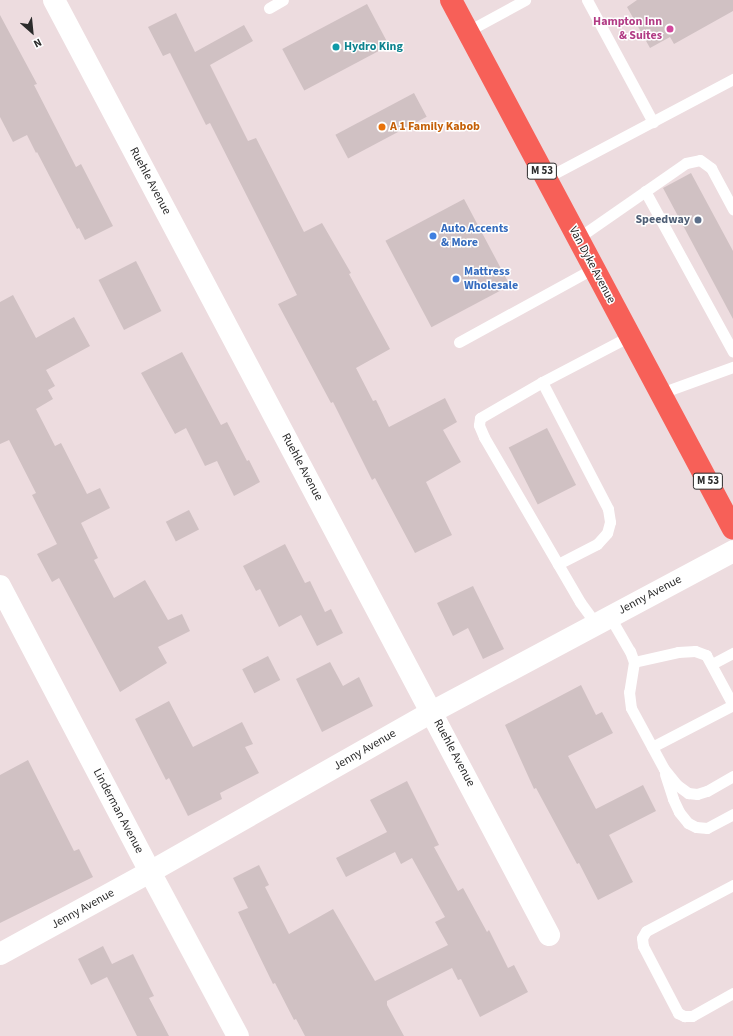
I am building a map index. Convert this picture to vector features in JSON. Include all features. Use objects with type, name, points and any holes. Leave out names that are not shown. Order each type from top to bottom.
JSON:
[{"type":"main road","name":"Van Dyke Avenue","points":[[452,0],[733,529]]},
{"type":"street","name":"Ruehle Avenue","points":[[54,0],[549,935]]},
{"type":"street","name":"Jenny Avenue","points":[[0,954],[150,872],[432,712],[733,551]]},
{"type":"street","name":"Linderman Avenue","points":[[0,586],[238,1036]]},
{"type":"lane","points":[[269,8],[283,0]]},
{"type":"lane","points":[[468,31],[525,0]]},
{"type":"lane","points":[[587,0],[653,122]]},
{"type":"lane","points":[[546,178],[733,79]]},
{"type":"lane","points":[[578,238],[686,164],[700,160],[711,168],[733,209]]},
{"type":"lane","points":[[646,191],[733,352]]},
{"type":"lane","points":[[459,342],[594,268]]},
{"type":"lane","points":[[630,336],[484,414],[480,418],[479,425],[484,437],[580,602],[603,620],[630,651],[634,662],[629,692],[631,708],[664,769],[677,785],[688,793],[697,794],[707,791],[733,776]]},
{"type":"lane","points":[[660,393],[733,367]]},
{"type":"lane","points":[[542,382],[608,509],[610,522],[607,533],[597,544],[558,564]]},
{"type":"lane","points":[[634,662],[678,652],[695,651],[706,655],[733,705],[652,747]]},
{"type":"lane","points":[[712,664],[733,653]]},
{"type":"lane","points":[[664,769],[673,799],[679,812],[688,824],[696,827],[707,828],[733,814]]},
{"type":"lane","points":[[733,885],[646,931],[642,938],[643,946],[678,1013],[684,1016],[692,1016],[733,993]]},
{"type":"building","name":"Hampton Inn & Suites","points":[[637,0],[733,0],[733,11],[674,44],[670,37],[650,48],[627,7]]},
{"type":"building","name":"Hydro King","points":[[367,4],[389,45],[304,91],[282,49]]},
{"type":"building","points":[[176,13],[195,52],[244,25],[253,41],[210,65],[248,141],[256,138],[304,232],[322,223],[351,273],[349,274],[390,349],[356,368],[373,401],[376,400],[389,427],[445,398],[457,422],[443,430],[461,462],[426,482],[452,535],[415,553],[375,478],[372,480],[333,402],[331,403],[278,304],[297,295],[210,123],[206,125],[170,53],[163,56],[148,27]]},
{"type":"building","points":[[0,15],[37,84],[34,85],[76,167],[81,164],[113,226],[85,240],[79,228],[77,229],[27,135],[13,142],[0,117]]},
{"type":"building","name":"A 1 Family Kabob","points":[[414,93],[427,117],[348,159],[335,135]]},
{"type":"building","name":"Speedway","points":[[691,173],[733,251],[733,319],[663,188]]},
{"type":"building","name":"Mattress Wholesale","points":[[464,199],[510,286],[431,327],[385,241]]},
{"type":"building","points":[[136,261],[161,311],[124,330],[99,280]]},
{"type":"building","points":[[13,295],[36,338],[74,317],[90,346],[46,370],[55,386],[48,390],[53,399],[36,409],[55,446],[61,443],[87,494],[100,488],[110,508],[81,523],[98,558],[94,560],[114,598],[145,580],[168,620],[182,614],[190,631],[158,647],[167,663],[120,692],[59,578],[52,582],[37,554],[57,544],[32,495],[36,493],[9,440],[0,444],[0,302]]},
{"type":"building","points":[[182,352],[221,425],[227,422],[247,461],[249,460],[260,482],[234,496],[217,461],[205,466],[186,428],[175,434],[141,373]]},
{"type":"building","points":[[547,428],[576,485],[538,505],[509,448]]},
{"type":"building","points":[[189,510],[199,530],[176,541],[166,522]]},
{"type":"building","points":[[285,544],[305,583],[310,581],[325,612],[331,609],[343,633],[317,646],[301,615],[279,627],[260,589],[256,591],[243,566]]},
{"type":"building","points":[[473,586],[504,649],[483,659],[468,628],[453,636],[437,603]]},
{"type":"building","points":[[268,656],[280,680],[254,693],[242,669]]},
{"type":"building","points":[[330,662],[343,686],[359,677],[373,706],[322,732],[296,679]]},
{"type":"building","points":[[581,685],[596,715],[602,712],[613,733],[568,756],[596,809],[643,785],[656,811],[609,835],[633,882],[598,900],[579,863],[577,864],[536,788],[534,789],[505,725]]},
{"type":"building","points":[[169,701],[193,747],[242,722],[253,744],[245,747],[259,773],[220,793],[222,799],[188,816],[169,778],[166,780],[135,719]]},
{"type":"building","points":[[28,760],[74,851],[79,849],[93,877],[0,923],[0,775]]},
{"type":"building","points":[[407,781],[439,845],[434,847],[458,891],[463,888],[487,932],[489,930],[508,968],[514,965],[528,992],[480,1017],[461,979],[458,980],[452,968],[387,1001],[387,1005],[404,1036],[305,1036],[296,1019],[294,1020],[275,983],[273,984],[238,912],[248,908],[233,878],[259,865],[269,885],[265,887],[289,934],[333,909],[375,981],[448,945],[435,922],[445,917],[412,858],[401,864],[395,852],[346,877],[336,858],[387,832],[370,800]]},
{"type":"building","points":[[103,946],[112,964],[133,954],[154,996],[149,998],[169,1036],[137,1036],[107,977],[91,985],[78,959]]},
{"type":"place","name":"Hampton Inn & Suites","points":[[670,29]]},
{"type":"place","name":"Hydro King","points":[[336,47]]},
{"type":"place","name":"A 1 Family Kabob","points":[[382,127]]},
{"type":"place","name":"Speedway","points":[[698,220]]},
{"type":"place","name":"Auto Accents & More","points":[[433,236]]},
{"type":"place","name":"Mattress Wholesale","points":[[456,279]]}]
